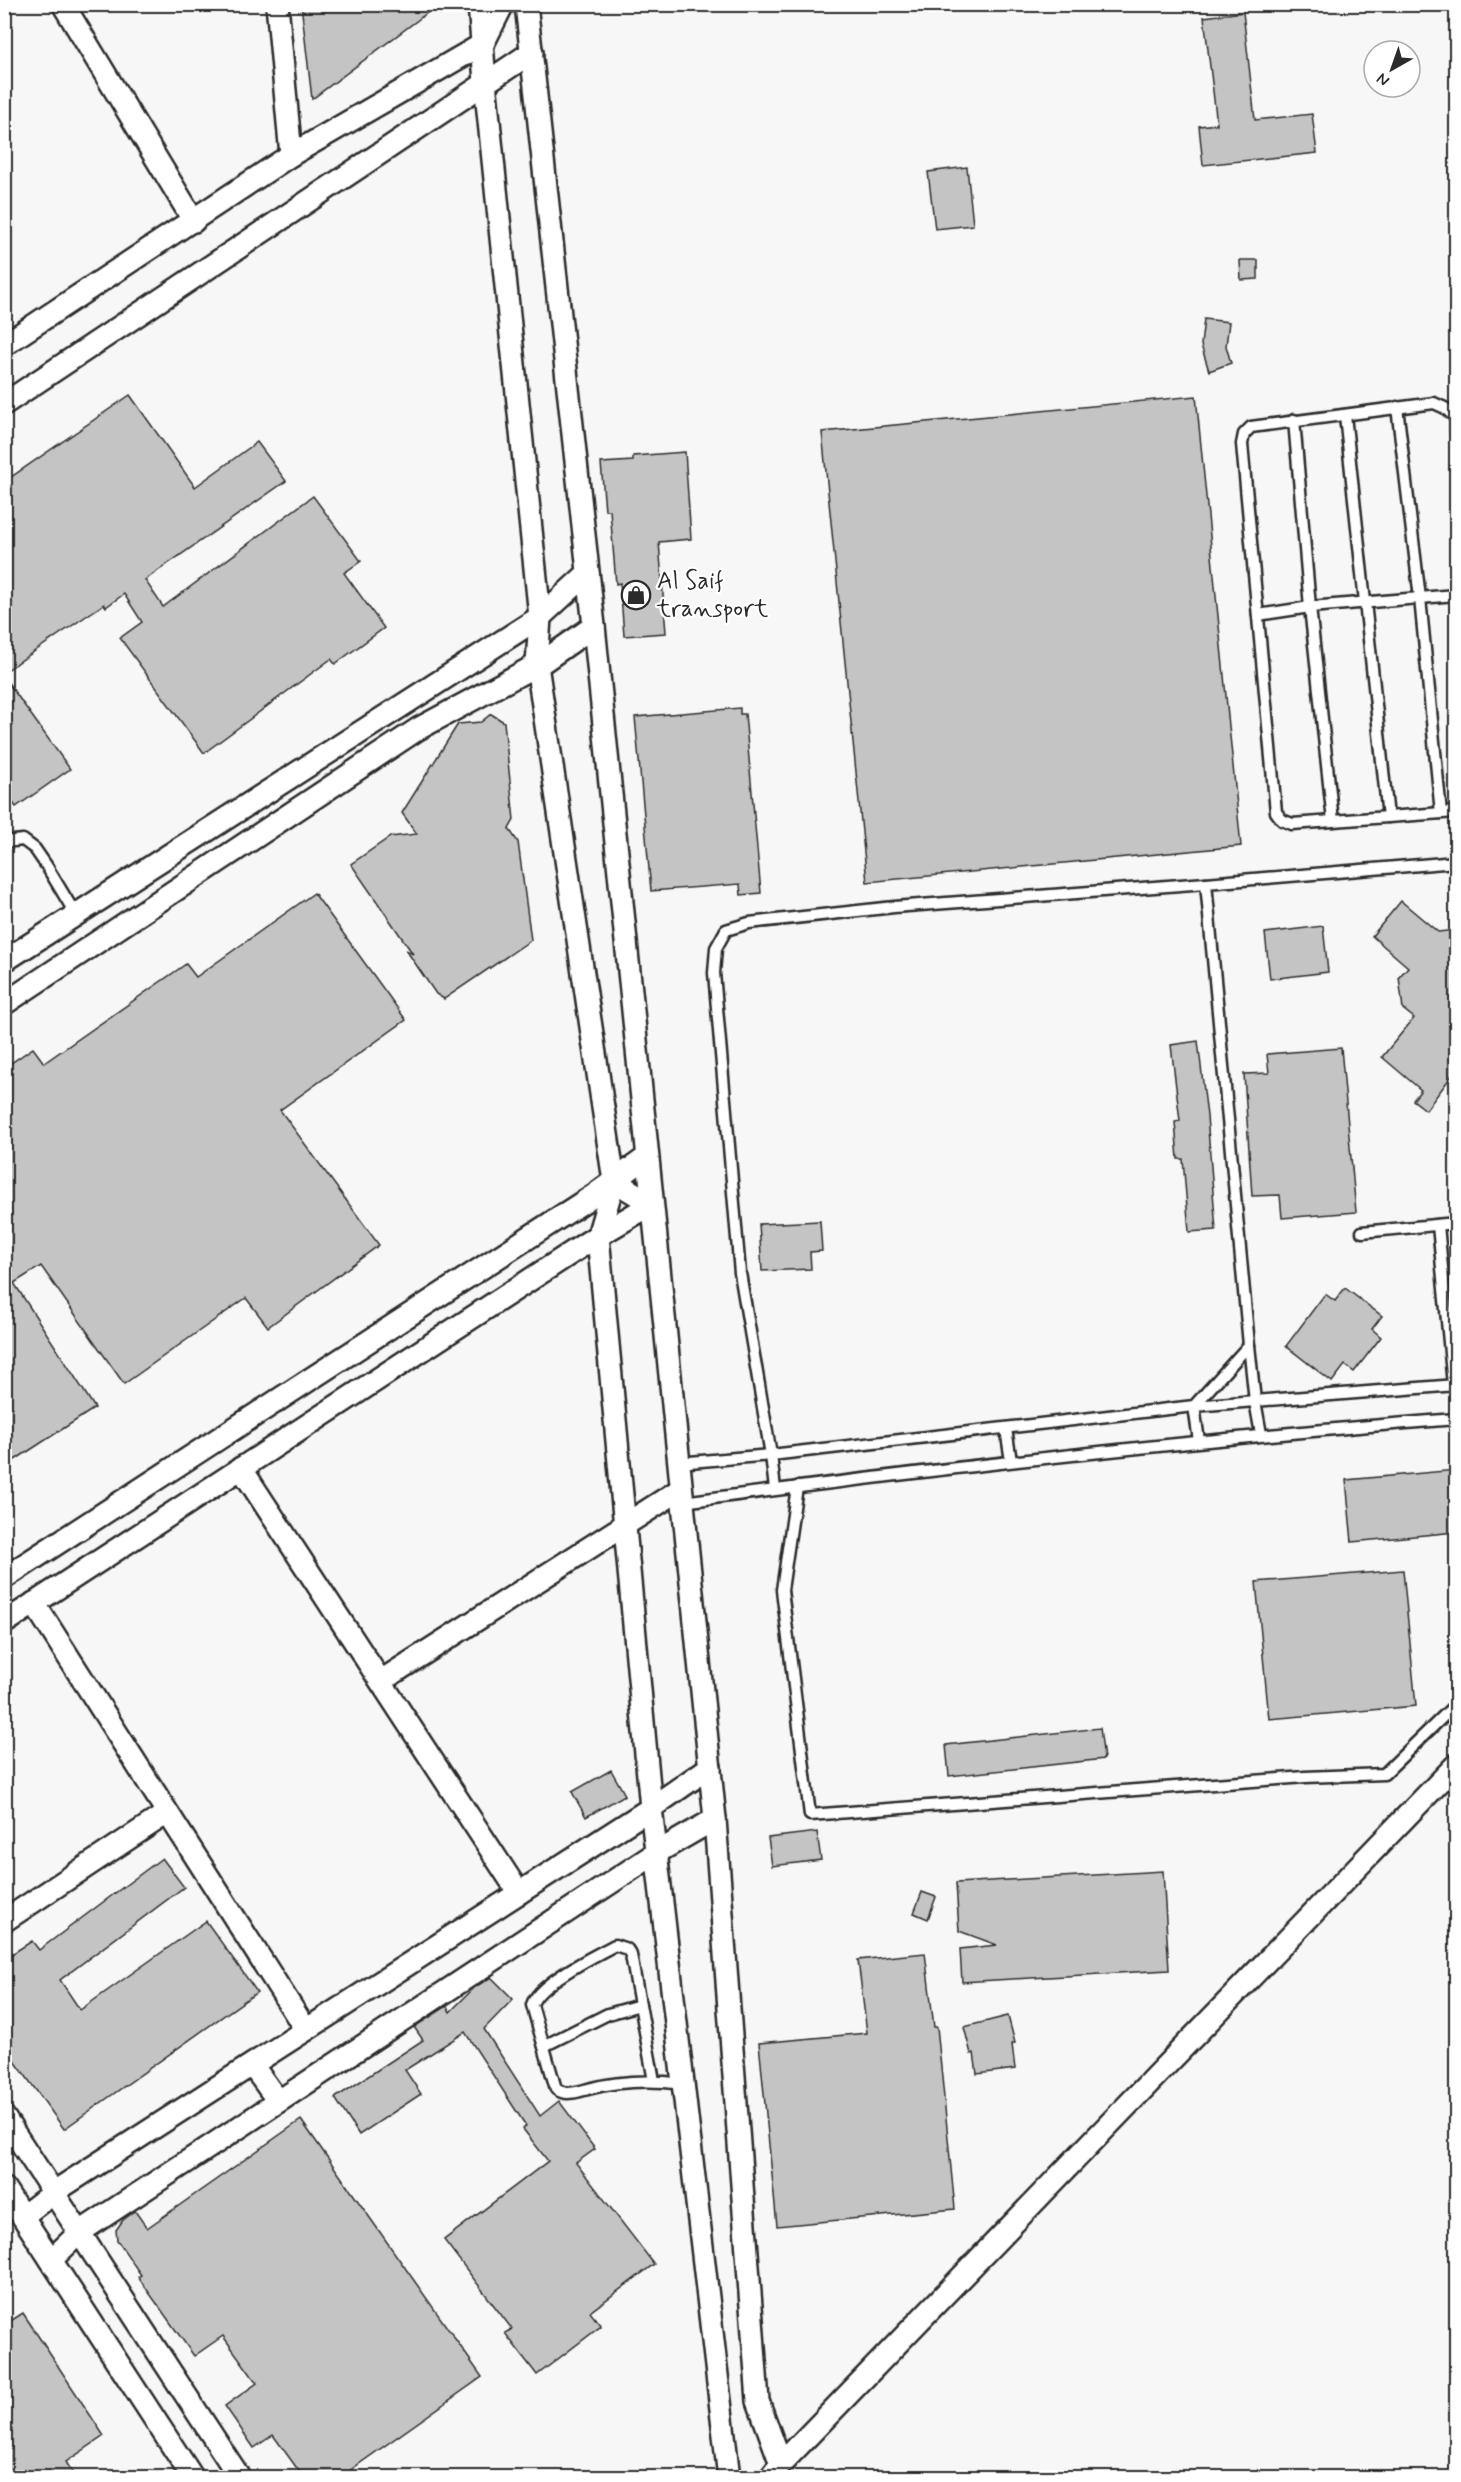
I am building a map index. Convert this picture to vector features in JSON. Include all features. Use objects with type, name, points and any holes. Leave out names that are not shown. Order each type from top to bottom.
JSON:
[{"type":"street","points":[[63,4],[194,221]]},
{"type":"street","points":[[277,4],[291,155]]},
{"type":"street","points":[[479,4],[540,617],[537,665],[614,1181],[598,1236],[651,1808],[729,2478]]},
{"type":"street","points":[[4,345],[291,155],[483,44],[502,4]]},
{"type":"street","points":[[526,4],[594,626],[710,1767],[758,2401],[776,2471]]},
{"type":"street","points":[[4,404],[532,52]]},
{"type":"street","points":[[4,961],[540,617],[588,573]]},
{"type":"street","points":[[4,1004],[418,729],[537,665],[594,626]]},
{"type":"street","points":[[4,1578],[614,1181],[647,1157]]},
{"type":"street","points":[[614,1181],[652,1204]]},
{"type":"street","points":[[4,1623],[598,1236],[652,1204]]},
{"type":"street","points":[[241,1468],[519,1893]]},
{"type":"street","points":[[381,1681],[625,1525],[682,1495]]},
{"type":"street","points":[[34,1603],[306,2030]]},
{"type":"street","points":[[776,2471],[1456,1765]]},
{"type":"street","points":[[23,2216],[54,2192],[651,1808],[710,1767]]},
{"type":"street","points":[[4,1921],[167,1813]]},
{"type":"street","points":[[51,2260],[80,2232],[656,1853],[715,1819]]},
{"type":"street","points":[[252,2065],[278,2101]]},
{"type":"street","points":[[4,2117],[240,2478]]},
{"type":"street","points":[[4,2188],[193,2478]]},
{"type":"lane","points":[[1456,432],[1456,418],[1445,408],[1434,403],[1294,420],[1251,428],[1244,434],[1242,444],[1276,812],[1282,820],[1292,824],[1456,812]]},
{"type":"lane","points":[[1397,407],[1420,598],[1441,813]]},
{"type":"lane","points":[[1345,415],[1388,817]]},
{"type":"lane","points":[[1294,420],[1310,607],[1333,822]]},
{"type":"lane","points":[[1258,615],[1310,607],[1456,595]]},
{"type":"lane","points":[[4,842],[23,840],[35,849],[76,915]]},
{"type":"lane","points":[[775,1490],[739,1262],[714,973],[716,948],[726,930],[748,922],[894,907],[1456,862]]},
{"type":"lane","points":[[1206,883],[1249,1346],[1261,1434]]},
{"type":"lane","points":[[1362,1232],[1456,1223]]},
{"type":"lane","points":[[678,1463],[771,1455],[1194,1406],[1455,1385],[1438,1225]]},
{"type":"lane","points":[[1194,1406],[1249,1346]]},
{"type":"lane","points":[[1194,1406],[1199,1441]]},
{"type":"lane","points":[[682,1495],[775,1490],[1261,1434],[1456,1419]]},
{"type":"lane","points":[[1006,1429],[1011,1461]]},
{"type":"lane","points":[[797,1487],[782,1590],[810,1815],[1305,1777],[1384,1774],[1456,1704]]},
{"type":"lane","points":[[654,2081],[631,1955],[627,1949],[615,1945],[550,1984],[533,2001],[556,2089],[560,2092],[654,2081],[683,2084]]},
{"type":"lane","points":[[544,2046],[608,2014],[640,2005]]},
{"type":"building","points":[[301,4],[439,4],[312,99]]},
{"type":"building","points":[[1243,12],[1255,120],[1312,114],[1317,153],[1203,165],[1199,126],[1217,124],[1204,17]]},
{"type":"building","points":[[967,167],[973,225],[935,229],[928,172]]},
{"type":"building","points":[[1240,260],[1258,260],[1258,279],[1241,280]]},
{"type":"building","points":[[1204,319],[1229,322],[1226,346],[1231,363],[1209,371],[1201,345]]},
{"type":"building","points":[[130,395],[195,487],[257,442],[286,481],[145,580],[163,607],[313,496],[361,561],[344,573],[384,628],[335,664],[331,659],[204,753],[120,638],[142,622],[124,594],[106,607],[104,604],[4,672],[4,482]]},
{"type":"building","points":[[1196,396],[1241,846],[867,882],[822,432]]},
{"type":"building","points":[[685,452],[691,539],[659,542],[666,633],[624,636],[620,583],[616,584],[610,510],[605,510],[601,463],[633,461],[633,456]]},
{"type":"building","points":[[4,677],[70,769],[16,807],[4,790]]},
{"type":"building","points":[[740,708],[740,714],[745,714],[761,893],[741,895],[740,884],[651,891],[635,717]]},
{"type":"building","points":[[491,714],[504,722],[514,820],[509,829],[518,842],[531,940],[444,999],[436,994],[406,950],[413,954],[351,864],[390,837],[417,834],[402,813],[458,724],[481,722]]},
{"type":"building","points":[[314,893],[406,1020],[280,1110],[379,1245],[268,1327],[246,1298],[124,1384],[41,1266],[14,1283],[95,1408],[4,1467],[4,1068],[33,1048],[44,1063],[186,964],[196,977]]},
{"type":"building","points":[[1401,901],[1438,932],[1456,930],[1456,1070],[1426,1110],[1413,1100],[1421,1090],[1382,1057],[1414,1018],[1403,1009],[1399,977],[1408,967],[1372,936]]},
{"type":"building","points":[[1323,926],[1328,972],[1270,979],[1265,933]]},
{"type":"building","points":[[1198,1041],[1207,1116],[1216,1230],[1189,1232],[1183,1159],[1178,1159],[1175,1122],[1180,1121],[1171,1045]]},
{"type":"building","points":[[1341,1048],[1356,1212],[1282,1218],[1280,1195],[1252,1196],[1244,1074],[1269,1073],[1267,1054]]},
{"type":"building","points":[[820,1221],[822,1251],[810,1252],[811,1269],[762,1271],[759,1224]]},
{"type":"building","points":[[1345,1288],[1382,1316],[1372,1329],[1381,1337],[1354,1372],[1345,1365],[1332,1382],[1286,1346],[1325,1294],[1335,1301]]},
{"type":"building","points":[[1456,1470],[1456,1532],[1352,1542],[1346,1480]]},
{"type":"building","points":[[1403,1570],[1416,1706],[1269,1719],[1256,1582]]},
{"type":"building","points":[[1100,1728],[1104,1759],[949,1776],[946,1745]]},
{"type":"building","points":[[611,1770],[625,1795],[586,1817],[572,1792]]},
{"type":"building","points":[[817,1832],[821,1860],[772,1866],[768,1838]]},
{"type":"building","points":[[162,1858],[184,1887],[60,1980],[80,2010],[206,1921],[257,1992],[64,2129],[4,2046],[4,1959],[32,1941],[39,1950]]},
{"type":"building","points":[[1163,1871],[1169,1970],[962,1982],[960,1949],[997,1945],[959,1931],[956,1883]]},
{"type":"building","points":[[922,1892],[936,1897],[928,1919],[914,1913]]},
{"type":"building","points":[[925,1953],[934,2027],[937,2027],[955,2209],[777,2226],[759,2043],[867,2033],[858,1960]]},
{"type":"building","points":[[491,1977],[513,1999],[484,2029],[540,2116],[559,2101],[595,2149],[576,2163],[654,2264],[590,2312],[601,2326],[537,2375],[505,2333],[512,2329],[444,2240],[548,2161],[523,2129],[526,2126],[465,2032],[405,2070],[421,2094],[359,2135],[335,2098],[423,2040],[414,2027],[447,2006],[450,2012],[475,1987]]},
{"type":"building","points":[[1008,2016],[1015,2043],[1012,2044],[1015,2069],[977,2074],[974,2053],[971,2054],[964,2027]]},
{"type":"building","points":[[301,2120],[482,2377],[339,2478],[304,2478],[273,2435],[254,2448],[225,2406],[257,2383],[223,2336],[194,2356],[138,2277],[141,2275],[117,2240],[116,2230],[123,2220],[135,2211],[147,2228]]},
{"type":"building","points":[[23,2313],[104,2436],[66,2462],[76,2478],[4,2478],[4,2325]]},
{"type":"place","name":"Al Saif transport","points":[[636,595]]}]
